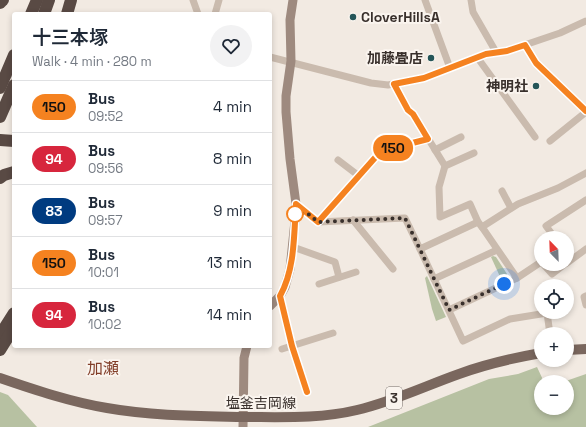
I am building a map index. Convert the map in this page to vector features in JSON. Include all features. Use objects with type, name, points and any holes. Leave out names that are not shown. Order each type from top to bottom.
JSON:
[{"type":"highway","points":[[0,3],[3,0]]},
{"type":"highway","points":[[32,12],[37,0]]},
{"type":"highway","points":[[45,12],[49,0]]},
{"type":"highway","points":[[68,12],[71,0]]},
{"type":"highway","points":[[0,88],[12,60]]},
{"type":"highway","points":[[0,117],[12,90]]},
{"type":"highway","points":[[0,140],[12,141]]},
{"type":"highway","points":[[0,178],[12,173]]},
{"type":"highway","points":[[0,335],[12,316]]},
{"type":"highway","points":[[0,350],[12,331]]},
{"type":"main road","points":[[574,350],[586,349]]},
{"type":"main road","name":"塩釜吉岡線","points":[[0,378],[76,402],[108,408],[140,413],[243,422],[310,417],[356,410],[382,403],[485,365],[534,354]]},
{"type":"street","points":[[193,0],[197,12]]},
{"type":"street","points":[[216,12],[219,0]]},
{"type":"street","points":[[272,304],[280,296],[285,287],[290,269],[296,204],[287,130],[286,96],[290,62],[290,20],[293,0]]},
{"type":"street","points":[[425,0],[450,68]]},
{"type":"street","points":[[471,0],[473,12],[496,52]]},
{"type":"street","points":[[272,58],[371,83],[388,85],[424,78],[477,57],[507,51],[560,33],[586,21]]},
{"type":"street","points":[[525,45],[536,63],[586,112],[550,141]]},
{"type":"street","points":[[477,57],[535,137]]},
{"type":"street","points":[[394,84],[408,110],[413,114],[445,166],[439,188],[440,217],[470,204],[480,224],[517,278]]},
{"type":"street","points":[[435,150],[461,137]]},
{"type":"street","points":[[318,222],[381,151],[428,139]]},
{"type":"street","points":[[445,166],[474,153]]},
{"type":"street","points":[[338,160],[360,176]]},
{"type":"street","points":[[420,249],[480,224],[518,204],[558,188],[586,173]]},
{"type":"street","points":[[502,191],[511,208]]},
{"type":"street","points":[[550,231],[546,226],[586,200]]},
{"type":"street","points":[[296,204],[318,222],[405,218],[463,341],[510,319],[547,313],[549,327]]},
{"type":"street","points":[[353,220],[383,262],[393,269]]},
{"type":"street","points":[[292,247],[334,262],[339,277]]},
{"type":"street","points":[[574,256],[586,249]]},
{"type":"street","points":[[434,280],[497,250]]},
{"type":"street","points":[[449,310],[517,278],[534,268]]},
{"type":"street","points":[[319,284],[356,272]]},
{"type":"street","points":[[280,296],[292,346],[307,392]]},
{"type":"street","points":[[586,296],[584,297],[586,305]]},
{"type":"street","points":[[282,349],[333,333]]},
{"type":"street","points":[[243,422],[244,358],[246,348]]},
{"type":"green space","points":[[491,257],[496,257],[507,274],[507,277],[502,281]]},
{"type":"green space","points":[[427,276],[446,317],[436,321],[425,278]]},
{"type":"green space","points":[[537,367],[541,375],[534,375],[534,415],[574,415],[574,378],[586,374],[586,427],[368,427],[489,379],[518,374]]},
{"type":"green space","points":[[0,392],[8,395],[37,427],[0,427]]},
{"type":"tunnel","points":[[1,72],[12,77]]},
{"type":"bus line","name":"150","points":[[307,392],[292,346],[280,296],[285,287],[290,269],[296,204],[318,222],[381,151],[428,139],[413,114],[408,110],[394,84],[424,78],[486,54],[507,51],[525,45],[536,63],[586,111]]},
{"type":"place","name":"CloverHillsA","points":[[353,17]]},
{"type":"place","name":"加藤畳店","points":[[431,58]]},
{"type":"place","name":"神明社","points":[[536,86]]},
{"type":"district","name":"加瀬","points":[[103,368]]},
{"type":"route","points":[[295,214],[307,213],[318,222],[405,218],[449,310],[504,284]]}]
